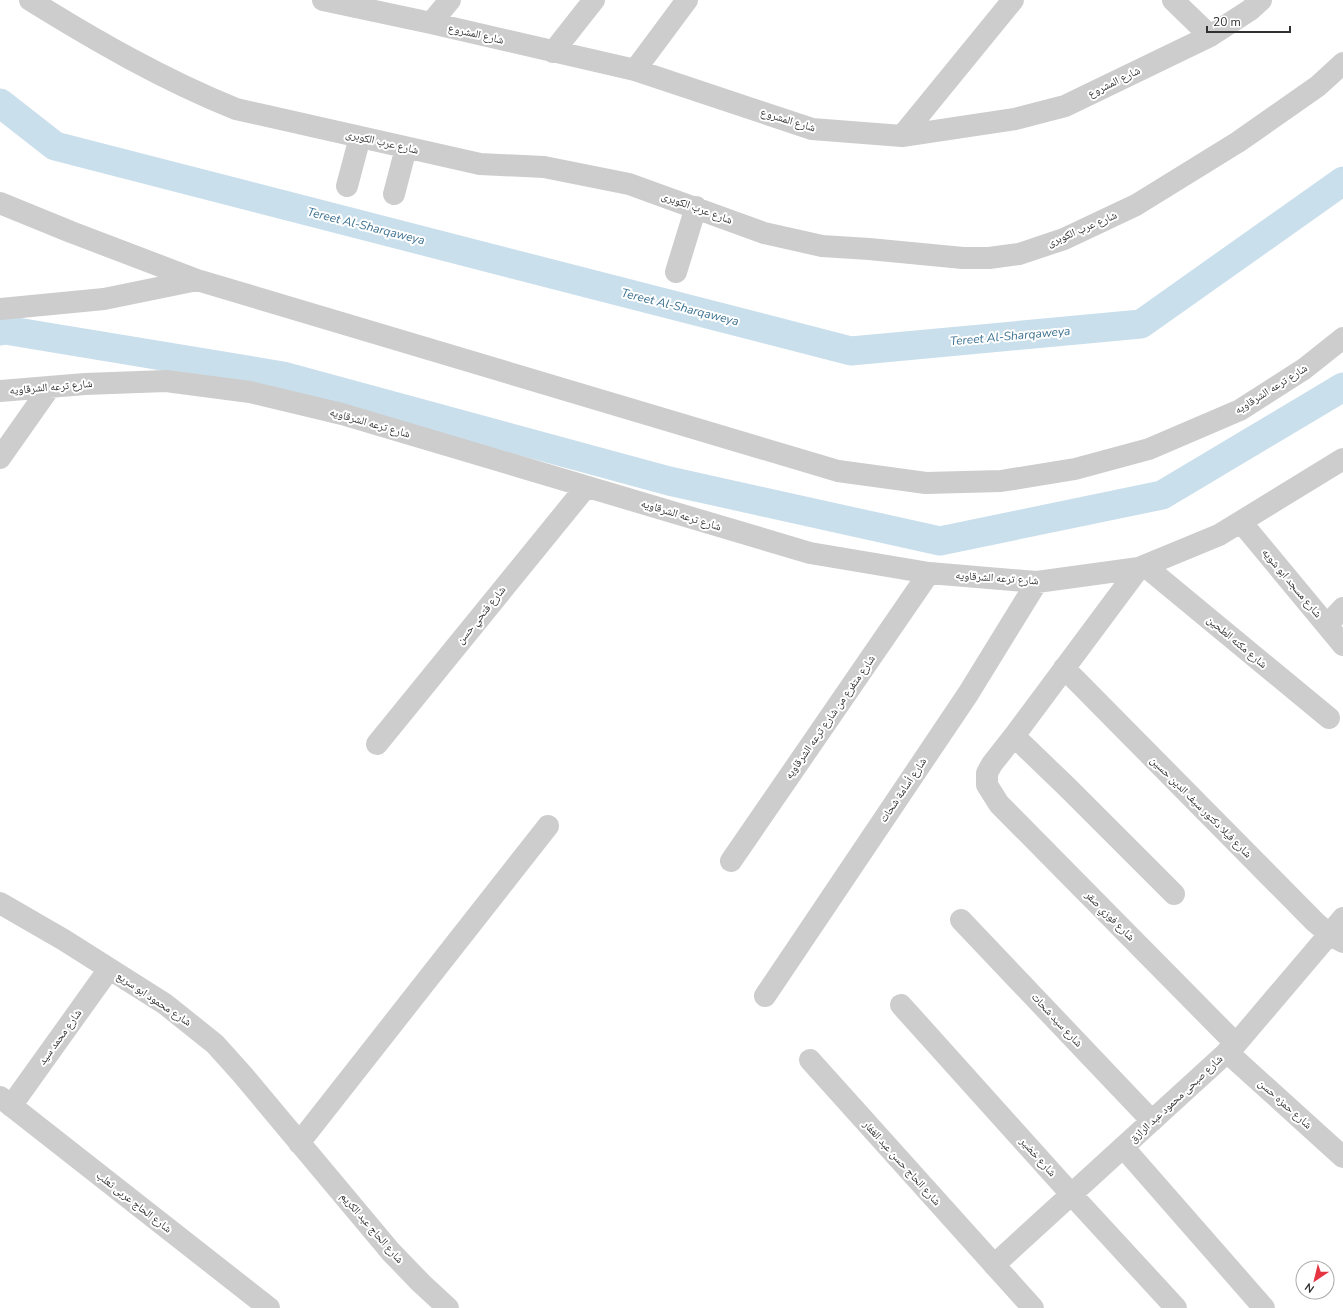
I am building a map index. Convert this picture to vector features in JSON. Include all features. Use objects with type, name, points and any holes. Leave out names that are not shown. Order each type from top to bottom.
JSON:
[{"type":"street","name":"شارع عرب الكوبرى","points":[[30,0],[125,56],[204,96],[236,109],[480,164],[544,167],[629,184],[696,207],[764,233],[822,246],[963,258],[989,258],[1020,254],[1064,240],[1136,205],[1238,142],[1318,86],[1343,63]]},
{"type":"street","name":"شارع المشروع","points":[[328,0],[635,70],[812,129],[902,136],[1015,119],[1065,106],[1210,36],[1250,10],[1261,0]]},
{"type":"street","points":[[431,23],[450,0]]},
{"type":"street","points":[[553,52],[594,0]]},
{"type":"street","points":[[635,70],[687,0]]},
{"type":"street","points":[[902,136],[1013,0]]},
{"type":"street","points":[[1173,0],[1210,36]]},
{"type":"street","points":[[347,186],[360,138]]},
{"type":"street","points":[[394,194],[406,148]]},
{"type":"street","name":"شارع ترعه الشرقاويه","points":[[0,203],[70,232],[197,280],[838,471],[926,483],[1001,480],[1075,469],[1149,449],[1240,410],[1304,370],[1343,338]]},
{"type":"street","points":[[676,272],[696,207]]},
{"type":"street","name":"شارع ترعه الشرقاويه","points":[[0,309],[104,299],[197,280]]},
{"type":"street","name":"شارع ترعه الشرقاويه","points":[[0,391],[85,384],[166,381],[250,392],[342,414],[810,553],[929,574],[1037,582],[1142,567],[1219,535],[1343,459]]},
{"type":"street","points":[[0,458],[50,387]]},
{"type":"street","name":"شارع فتحي حسن","points":[[377,744],[586,486]]},
{"type":"street","name":"شارع مسجد ابو شويه","points":[[1241,522],[1343,645]]},
{"type":"street","points":[[1142,567],[1014,736],[1174,894]]},
{"type":"street","name":"شارع مكنه الطحين","points":[[1142,567],[1329,718]]},
{"type":"street","name":"شارع متفرع من شارع ترعه الشرقاويه","points":[[731,861],[929,574]]},
{"type":"street","name":"شارع أسامة شحات","points":[[765,996],[968,694],[1037,582]]},
{"type":"street","points":[[1327,625],[1343,608]]},
{"type":"street","name":"شارع فيلا دكتور سيف الدين حسين","points":[[1064,668],[1315,922],[1336,938]]},
{"type":"street","name":"شارع فوزي صقر","points":[[1014,736],[992,764],[987,773],[987,785],[999,804],[1231,1048]]},
{"type":"street","points":[[299,1143],[548,826]]},
{"type":"street","name":"شارع محمود ابو سريع","points":[[0,903],[64,940],[165,1004],[215,1044],[299,1143]]},
{"type":"street","name":"شارع صبحى محمود عبد الرازق","points":[[994,1265],[1231,1048],[1336,938],[1343,918]]},
{"type":"street","name":"شارع سيد شحات","points":[[961,920],[1152,1121]]},
{"type":"street","name":"شارع محمد سيد","points":[[6,1101],[109,969]]},
{"type":"street","name":"شارع خضير","points":[[901,1005],[1176,1308]]},
{"type":"street","name":"شارع حمزه حسن","points":[[1231,1048],[1343,1157]]},
{"type":"street","name":"شارع الحاج حسن عبد الغفار","points":[[810,1060],[1033,1308]]},
{"type":"street","name":"شارع الحاج عربى ثعلب","points":[[6,1101],[269,1308]]},
{"type":"street","name":"شارع الحاج عبد الكريم","points":[[299,1143],[391,1252],[448,1308]]},
{"type":"street","points":[[1123,1147],[1264,1308]]},
{"type":"waterway","name":"Tereet Al-Sharqaweya","points":[[0,103],[55,146],[851,351],[1141,324],[1343,181]]},
{"type":"waterway","points":[[0,331],[5,330],[283,376],[669,481],[940,541],[1162,495],[1343,387]]}]
